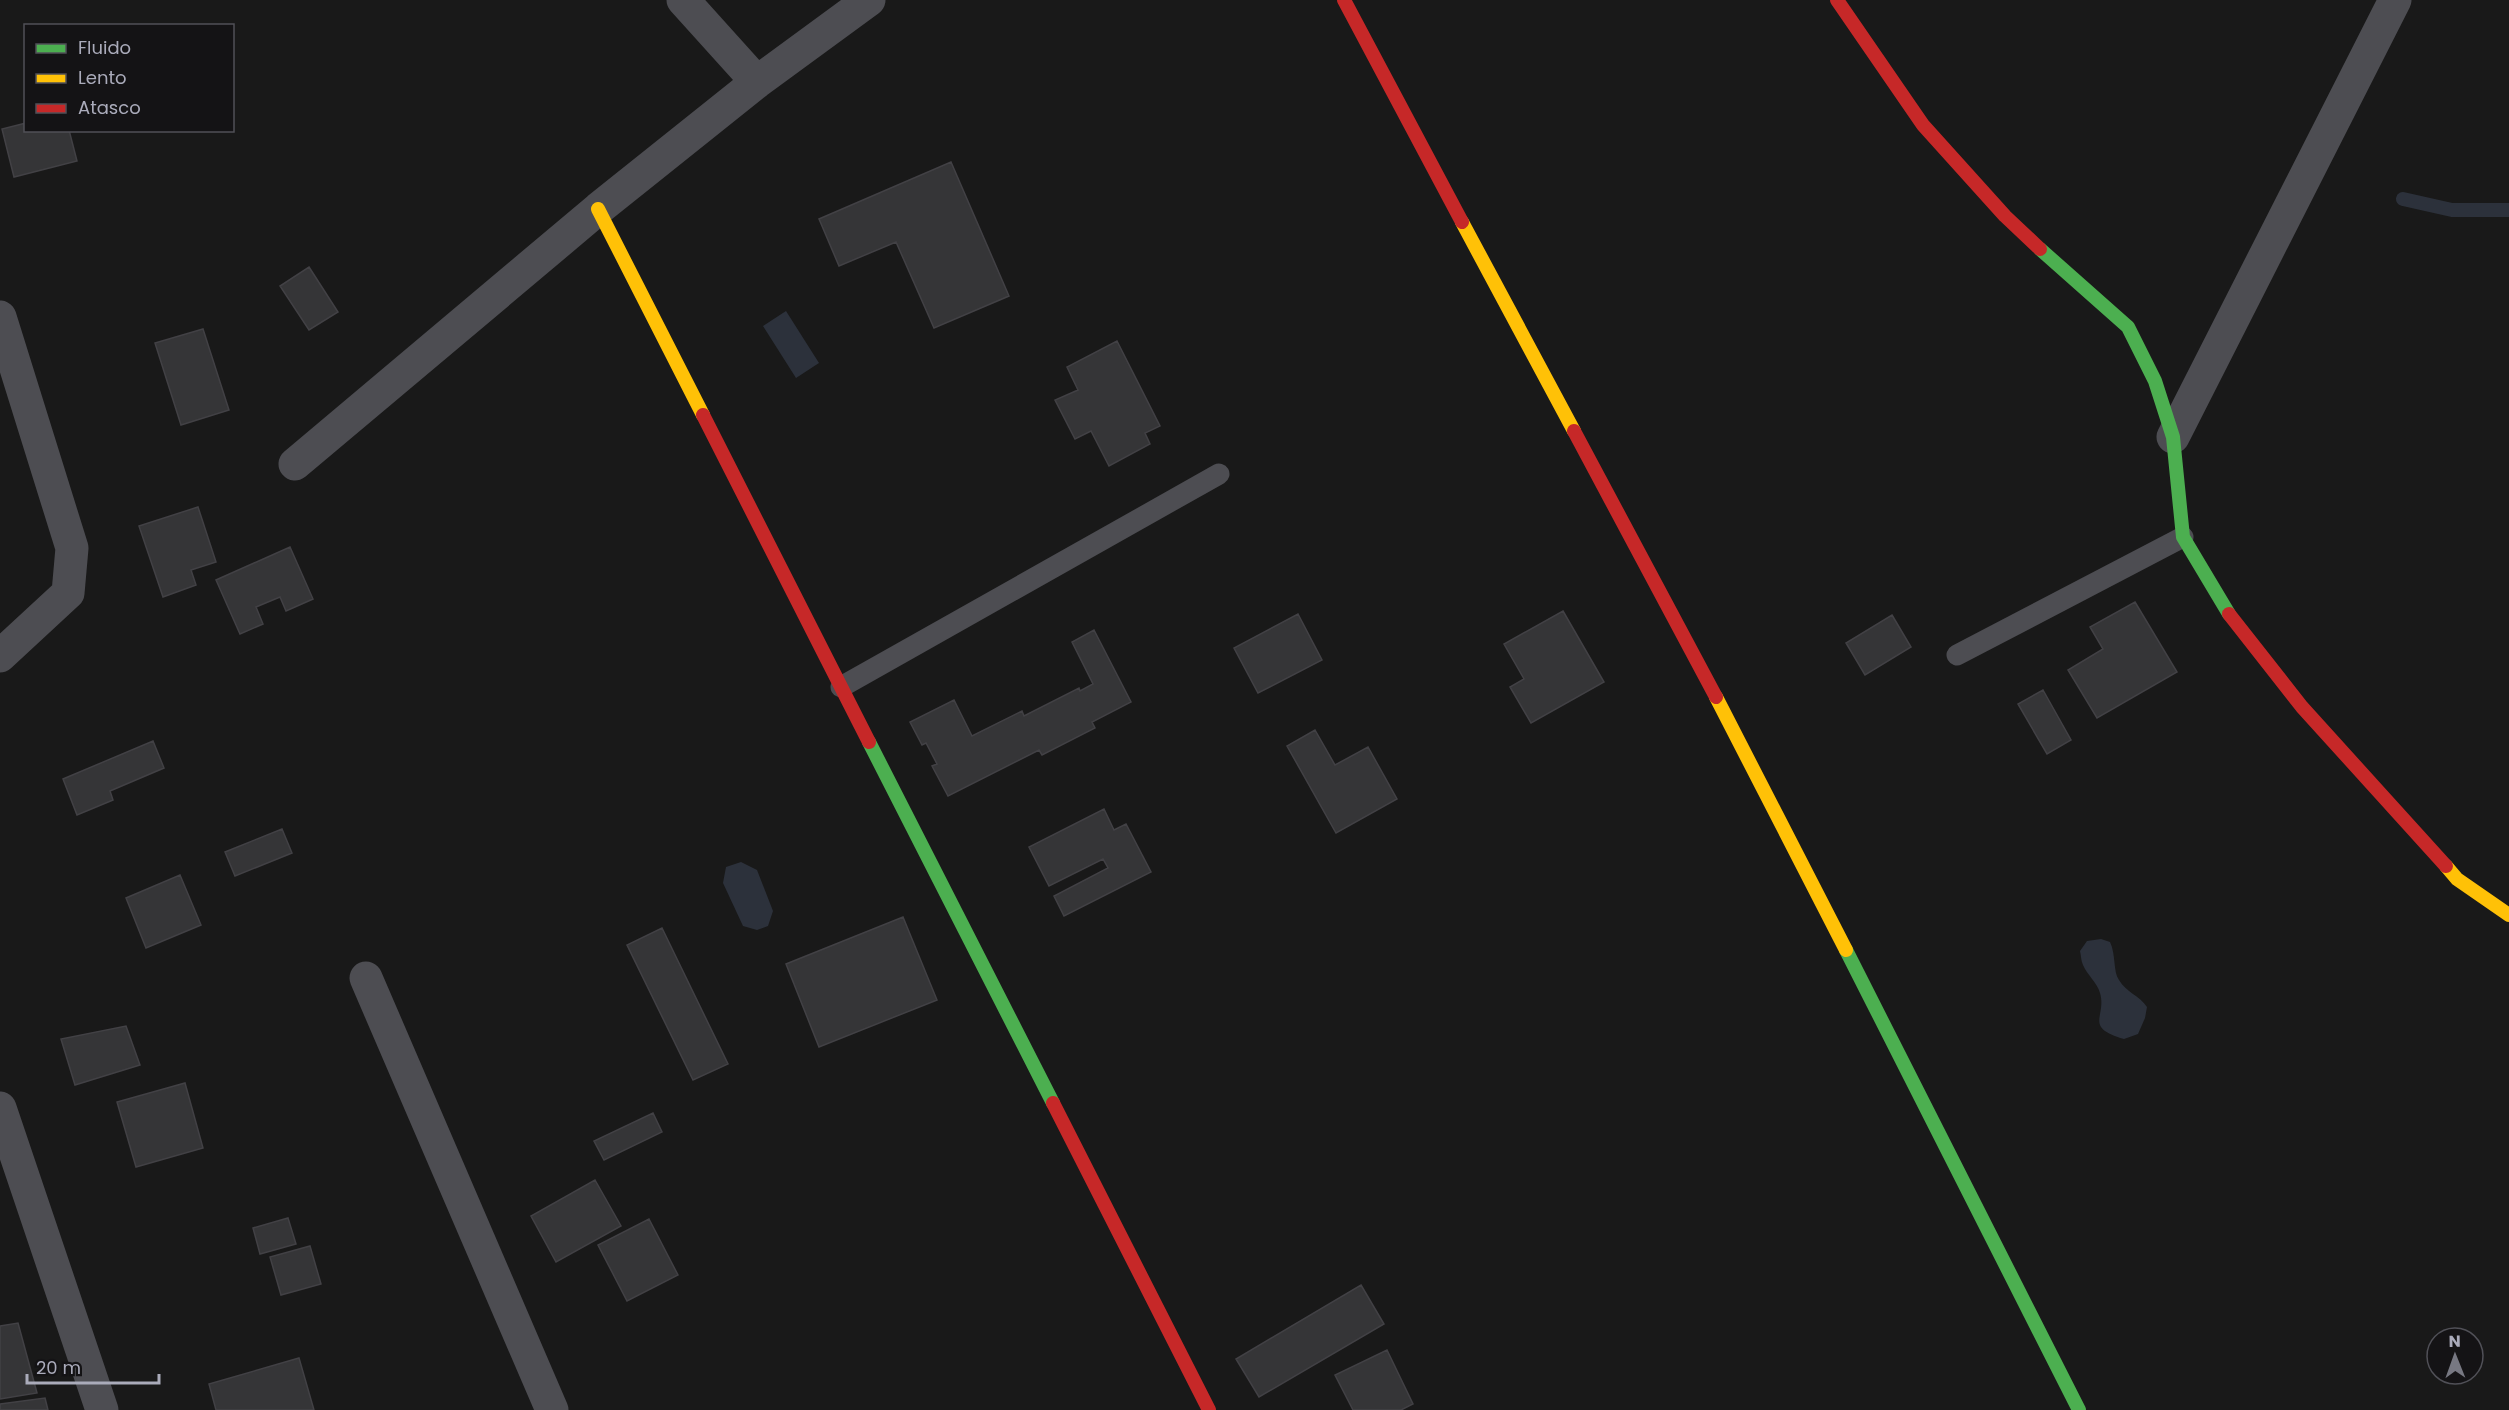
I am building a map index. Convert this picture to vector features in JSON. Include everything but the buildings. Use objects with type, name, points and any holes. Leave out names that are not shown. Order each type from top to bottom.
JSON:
[{"type":"street","points":[[683,0],[758,82]]},
{"type":"street","points":[[295,464],[598,209],[758,82],[869,0]]},
{"type":"street","points":[[1344,0],[1756,771],[2079,1410]]},
{"type":"street","points":[[1837,0],[1923,125],[2005,216],[2063,271],[2128,327],[2155,381],[2173,437],[2183,537],[2230,615],[2302,707],[2457,879],[2509,915]]},
{"type":"street","points":[[2173,437],[2395,0]]},
{"type":"street","points":[[598,209],[1209,1410]]},
{"type":"street","points":[[0,317],[72,548],[68,593],[0,656]]},
{"type":"street","points":[[366,978],[552,1410]]},
{"type":"street","points":[[0,1108],[102,1410]]},
{"type":"lane","points":[[841,687],[1220,474]]},
{"type":"lane","points":[[1957,656],[2183,537]]},
{"type":"shaded area","points":[[786,311],[819,363],[796,378],[763,326]]},
{"type":"shaded area","points":[[741,862],[757,870],[773,911],[768,926],[757,930],[743,926],[723,883],[726,867]]},
{"type":"shaded area","points":[[2101,939],[2110,942],[2119,980],[2147,1007],[2138,1034],[2124,1039],[2111,1035],[2100,1026],[2100,993],[2082,962],[2080,951],[2087,941]]},
{"type":"waterway","points":[[2403,199],[2452,210],[2509,210]]},
{"type":"traffic: fast","points":[[2040,249],[2128,327],[2155,381],[2173,437],[2183,537],[2229,614]]},
{"type":"traffic: fast","points":[[869,742],[1053,1103]]},
{"type":"traffic: fast","points":[[1846,950],[2079,1410]]},
{"type":"traffic: slow","points":[[598,209],[703,415]]},
{"type":"traffic: slow","points":[[1462,222],[1574,431]]},
{"type":"traffic: slow","points":[[1716,697],[1846,950]]},
{"type":"traffic: slow","points":[[2446,866],[2457,879],[2509,915]]},
{"type":"traffic: jam","points":[[1344,0],[1462,222]]},
{"type":"traffic: jam","points":[[1837,0],[1923,125],[2005,216],[2040,249]]},
{"type":"traffic: jam","points":[[703,415],[869,742]]},
{"type":"traffic: jam","points":[[1574,431],[1716,697]]},
{"type":"traffic: jam","points":[[2229,614],[2302,707],[2446,866]]},
{"type":"traffic: jam","points":[[1053,1103],[1209,1410]]}]
